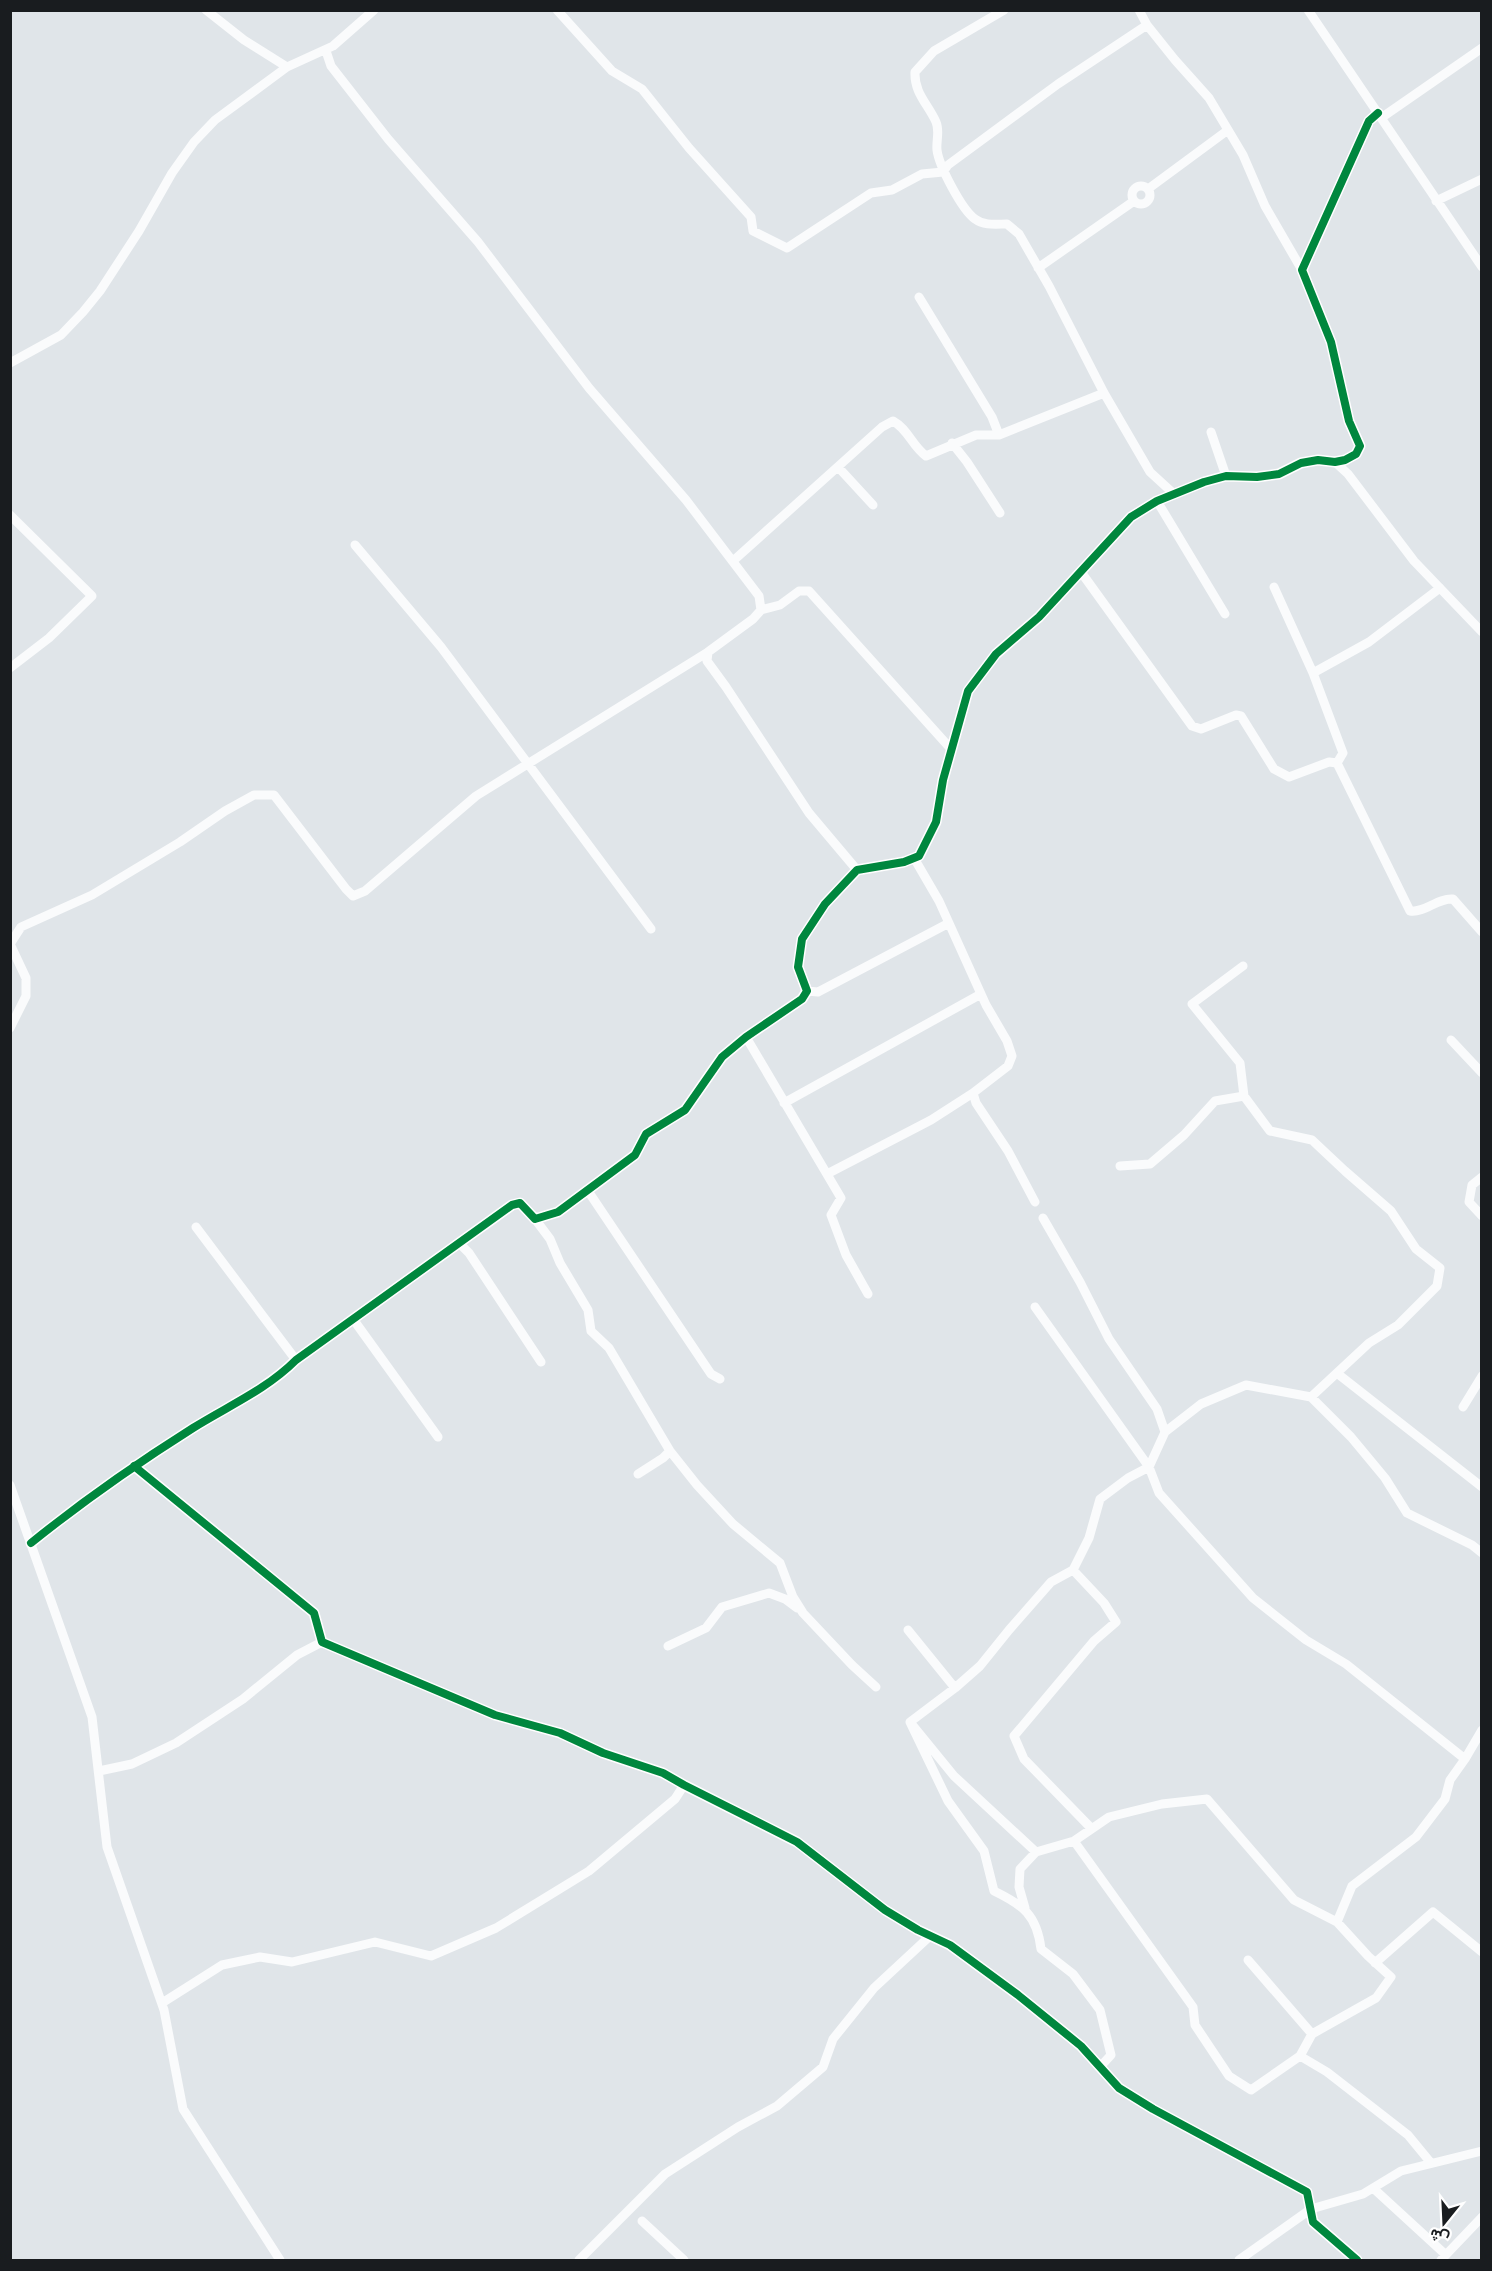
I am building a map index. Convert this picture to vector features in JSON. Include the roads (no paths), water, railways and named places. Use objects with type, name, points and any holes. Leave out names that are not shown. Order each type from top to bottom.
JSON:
[{"type":"street","points":[[206,10],[244,40],[287,68]]},
{"type":"street","points":[[10,363],[68,328],[100,291],[194,142],[215,120],[287,68],[326,51],[374,10]]},
{"type":"street","points":[[557,10],[612,71],[642,89],[688,148],[751,217],[753,231],[787,248],[871,193],[892,190],[922,174],[943,172],[948,165],[1058,84],[1147,25]]},
{"type":"street","points":[[1004,10],[934,51],[915,72],[915,84],[938,125],[937,151],[943,172],[961,203],[975,219],[990,225],[1007,224],[1019,234],[1104,393],[1150,472],[1174,494]]},
{"type":"street","points":[[535,1219],[558,1212],[635,1155],[646,1134],[685,1110],[722,1057],[746,1036],[802,999],[807,990],[798,966],[802,939],[825,904],[857,870],[920,856],[936,822],[943,780],[968,691],[996,654],[1039,617],[1131,517],[1157,501],[1203,482],[1226,476],[1257,477],[1279,474],[1309,461],[1345,460],[1356,454],[1360,446],[1349,421],[1331,342],[1302,270],[1264,206],[1243,155],[1209,98],[1147,25],[1139,10]]},
{"type":"street","points":[[1308,10],[1482,267]]},
{"type":"street","points":[[1302,270],[1369,121],[1482,48]]},
{"type":"street","points":[[326,51],[331,66],[388,139],[478,242],[582,379],[686,500],[759,596],[761,610]]},
{"type":"street","points":[[1038,268],[1134,201],[1132,194],[1135,188],[1142,186],[1148,189],[1228,130]]},
{"type":"street","points":[[1436,201],[1482,179]]},
{"type":"street","points":[[919,297],[992,417],[999,435]]},
{"type":"street","points":[[733,561],[882,427],[893,420],[903,426],[919,452],[926,456],[976,435],[999,435],[1104,393]]},
{"type":"street","points":[[1211,432],[1226,476]]},
{"type":"street","points":[[952,444],[967,462],[1000,513]]},
{"type":"street","points":[[1335,462],[1348,474],[1414,561],[1479,626]]},
{"type":"street","points":[[838,467],[873,505]]},
{"type":"street","points":[[1157,501],[1225,614]]},
{"type":"street","points":[[10,514],[92,596],[48,638],[10,668]]},
{"type":"street","points":[[355,545],[441,647],[651,929]]},
{"type":"street","points":[[1081,572],[1192,726],[1201,729],[1236,715],[1241,716],[1274,769],[1289,777],[1329,762],[1337,763]]},
{"type":"street","points":[[1274,587],[1313,673],[1343,753],[1337,763]]},
{"type":"street","points":[[1313,673],[1369,642],[1440,588]]},
{"type":"street","points":[[10,1028],[26,996],[26,978],[10,944],[21,927],[92,894],[180,842],[225,811],[254,795],[274,795],[353,896],[365,891],[476,796],[708,652],[753,619],[761,610],[780,605],[799,591],[809,591],[951,749]]},
{"type":"street","points":[[708,652],[707,661],[809,813],[857,870]]},
{"type":"street","points":[[1337,763],[1410,910],[1416,911],[1444,898],[1453,899],[1482,932]]},
{"type":"street","points":[[827,1174],[931,1120],[973,1093],[1008,1066],[1012,1056],[1007,1041],[981,993],[939,901],[914,858]]},
{"type":"street","points":[[807,990],[818,992],[949,923]]},
{"type":"street","points":[[1243,966],[1192,1004],[1240,1063],[1244,1096],[1270,1131],[1312,1140],[1391,1211],[1416,1249],[1440,1268],[1437,1286],[1398,1325],[1370,1343],[1311,1397]]},
{"type":"street","points":[[784,1103],[981,993]]},
{"type":"street","points":[[746,1036],[841,1198],[831,1215],[846,1255],[868,1294]]},
{"type":"street","points":[[1450,1040],[1482,1073]]},
{"type":"street","points":[[973,1093],[976,1103],[1008,1151],[1035,1202]]},
{"type":"street","points":[[1120,1167],[1150,1164],[1184,1136],[1215,1101],[1244,1096]]},
{"type":"street","points":[[1482,1177],[1472,1185],[1469,1202],[1482,1216]]},
{"type":"street","points":[[588,1191],[711,1374],[720,1379]]},
{"type":"street","points":[[31,1543],[77,1505],[197,1426],[255,1393],[353,1319],[512,1205],[520,1203],[550,1239],[560,1263],[588,1310],[591,1331],[609,1348],[670,1451],[733,1524],[780,1563],[793,1597],[804,1613],[852,1665],[876,1687]]},
{"type":"street","points":[[1043,1218],[1080,1281],[1109,1340],[1156,1409],[1166,1432]]},
{"type":"street","points":[[196,1227],[296,1360]]},
{"type":"street","points":[[459,1243],[469,1253],[541,1362]]},
{"type":"street","points":[[1035,1307],[1149,1467],[1160,1493],[1253,1598],[1306,1640],[1346,1665],[1465,1759]]},
{"type":"street","points":[[353,1319],[438,1437]]},
{"type":"street","points":[[1338,1374],[1482,1487]]},
{"type":"street","points":[[1463,1407],[1482,1376]]},
{"type":"street","points":[[910,1722],[980,1666],[1051,1582],[1073,1570],[1089,1538],[1100,1499],[1128,1478],[1149,1467],[1166,1432],[1201,1404],[1246,1385],[1311,1397],[1358,1445],[1385,1479],[1407,1513],[1472,1545],[1482,1553]]},
{"type":"street","points":[[638,1474],[670,1451]]},
{"type":"street","points":[[134,1466],[314,1613],[321,1642]]},
{"type":"street","points":[[10,1485],[92,1717],[107,1847],[162,2003],[183,2109],[280,2260]]},
{"type":"street","points":[[1073,1570],[1104,1603],[1116,1622],[1094,1641],[1014,1736],[1024,1759],[1091,1828]]},
{"type":"street","points":[[668,1646],[706,1628],[722,1607],[769,1593],[785,1599],[804,1613]]},
{"type":"street","points":[[908,1630],[955,1688]]},
{"type":"street","points":[[99,1772],[132,1764],[176,1743],[243,1699],[297,1655],[321,1642]]},
{"type":"street","points":[[321,1642],[495,1714],[560,1733],[603,1753],[663,1773],[796,1842],[885,1910],[950,1945],[1018,1995],[1081,2046],[1119,2088],[1153,2109],[1307,2192],[1313,2222],[1357,2260]]},
{"type":"street","points":[[910,1722],[954,1776],[1036,1852]]},
{"type":"street","points":[[910,1722],[948,1801],[984,1851],[994,1891],[1025,1908]]},
{"type":"street","points":[[1337,1922],[1352,1886],[1416,1837],[1445,1799],[1450,1780],[1482,1730]]},
{"type":"street","points":[[162,2003],[222,1965],[260,1957],[292,1962],[375,1942],[431,1956],[496,1929],[589,1871],[675,1799],[684,1785]]},
{"type":"street","points":[[1074,1841],[1193,2007],[1195,2025],[1229,2076],[1251,2090],[1300,2056],[1312,2034],[1376,1998],[1390,1977],[1337,1922],[1294,1900],[1207,1798],[1162,1804],[1109,1817],[1074,1841],[1036,1852],[1020,1869],[1019,1887],[1025,1908],[1039,1933],[1041,1949],[1073,1974],[1100,2010],[1111,2055],[1100,2067]]},
{"type":"street","points":[[1375,1963],[1433,1912],[1482,1952]]},
{"type":"street","points":[[579,2260],[665,2174],[738,2127],[777,2106],[823,2067],[833,2039],[874,1988],[930,1936]]},
{"type":"street","points":[[1248,1960],[1312,2034]]},
{"type":"street","points":[[1300,2056],[1327,2072],[1408,2135],[1431,2163]]},
{"type":"street","points":[[1239,2260],[1311,2209],[1363,2194],[1401,2171],[1482,2151]]},
{"type":"street","points":[[1373,2188],[1443,2258],[1482,2217]]},
{"type":"street","points":[[642,2221],[684,2260]]}]
